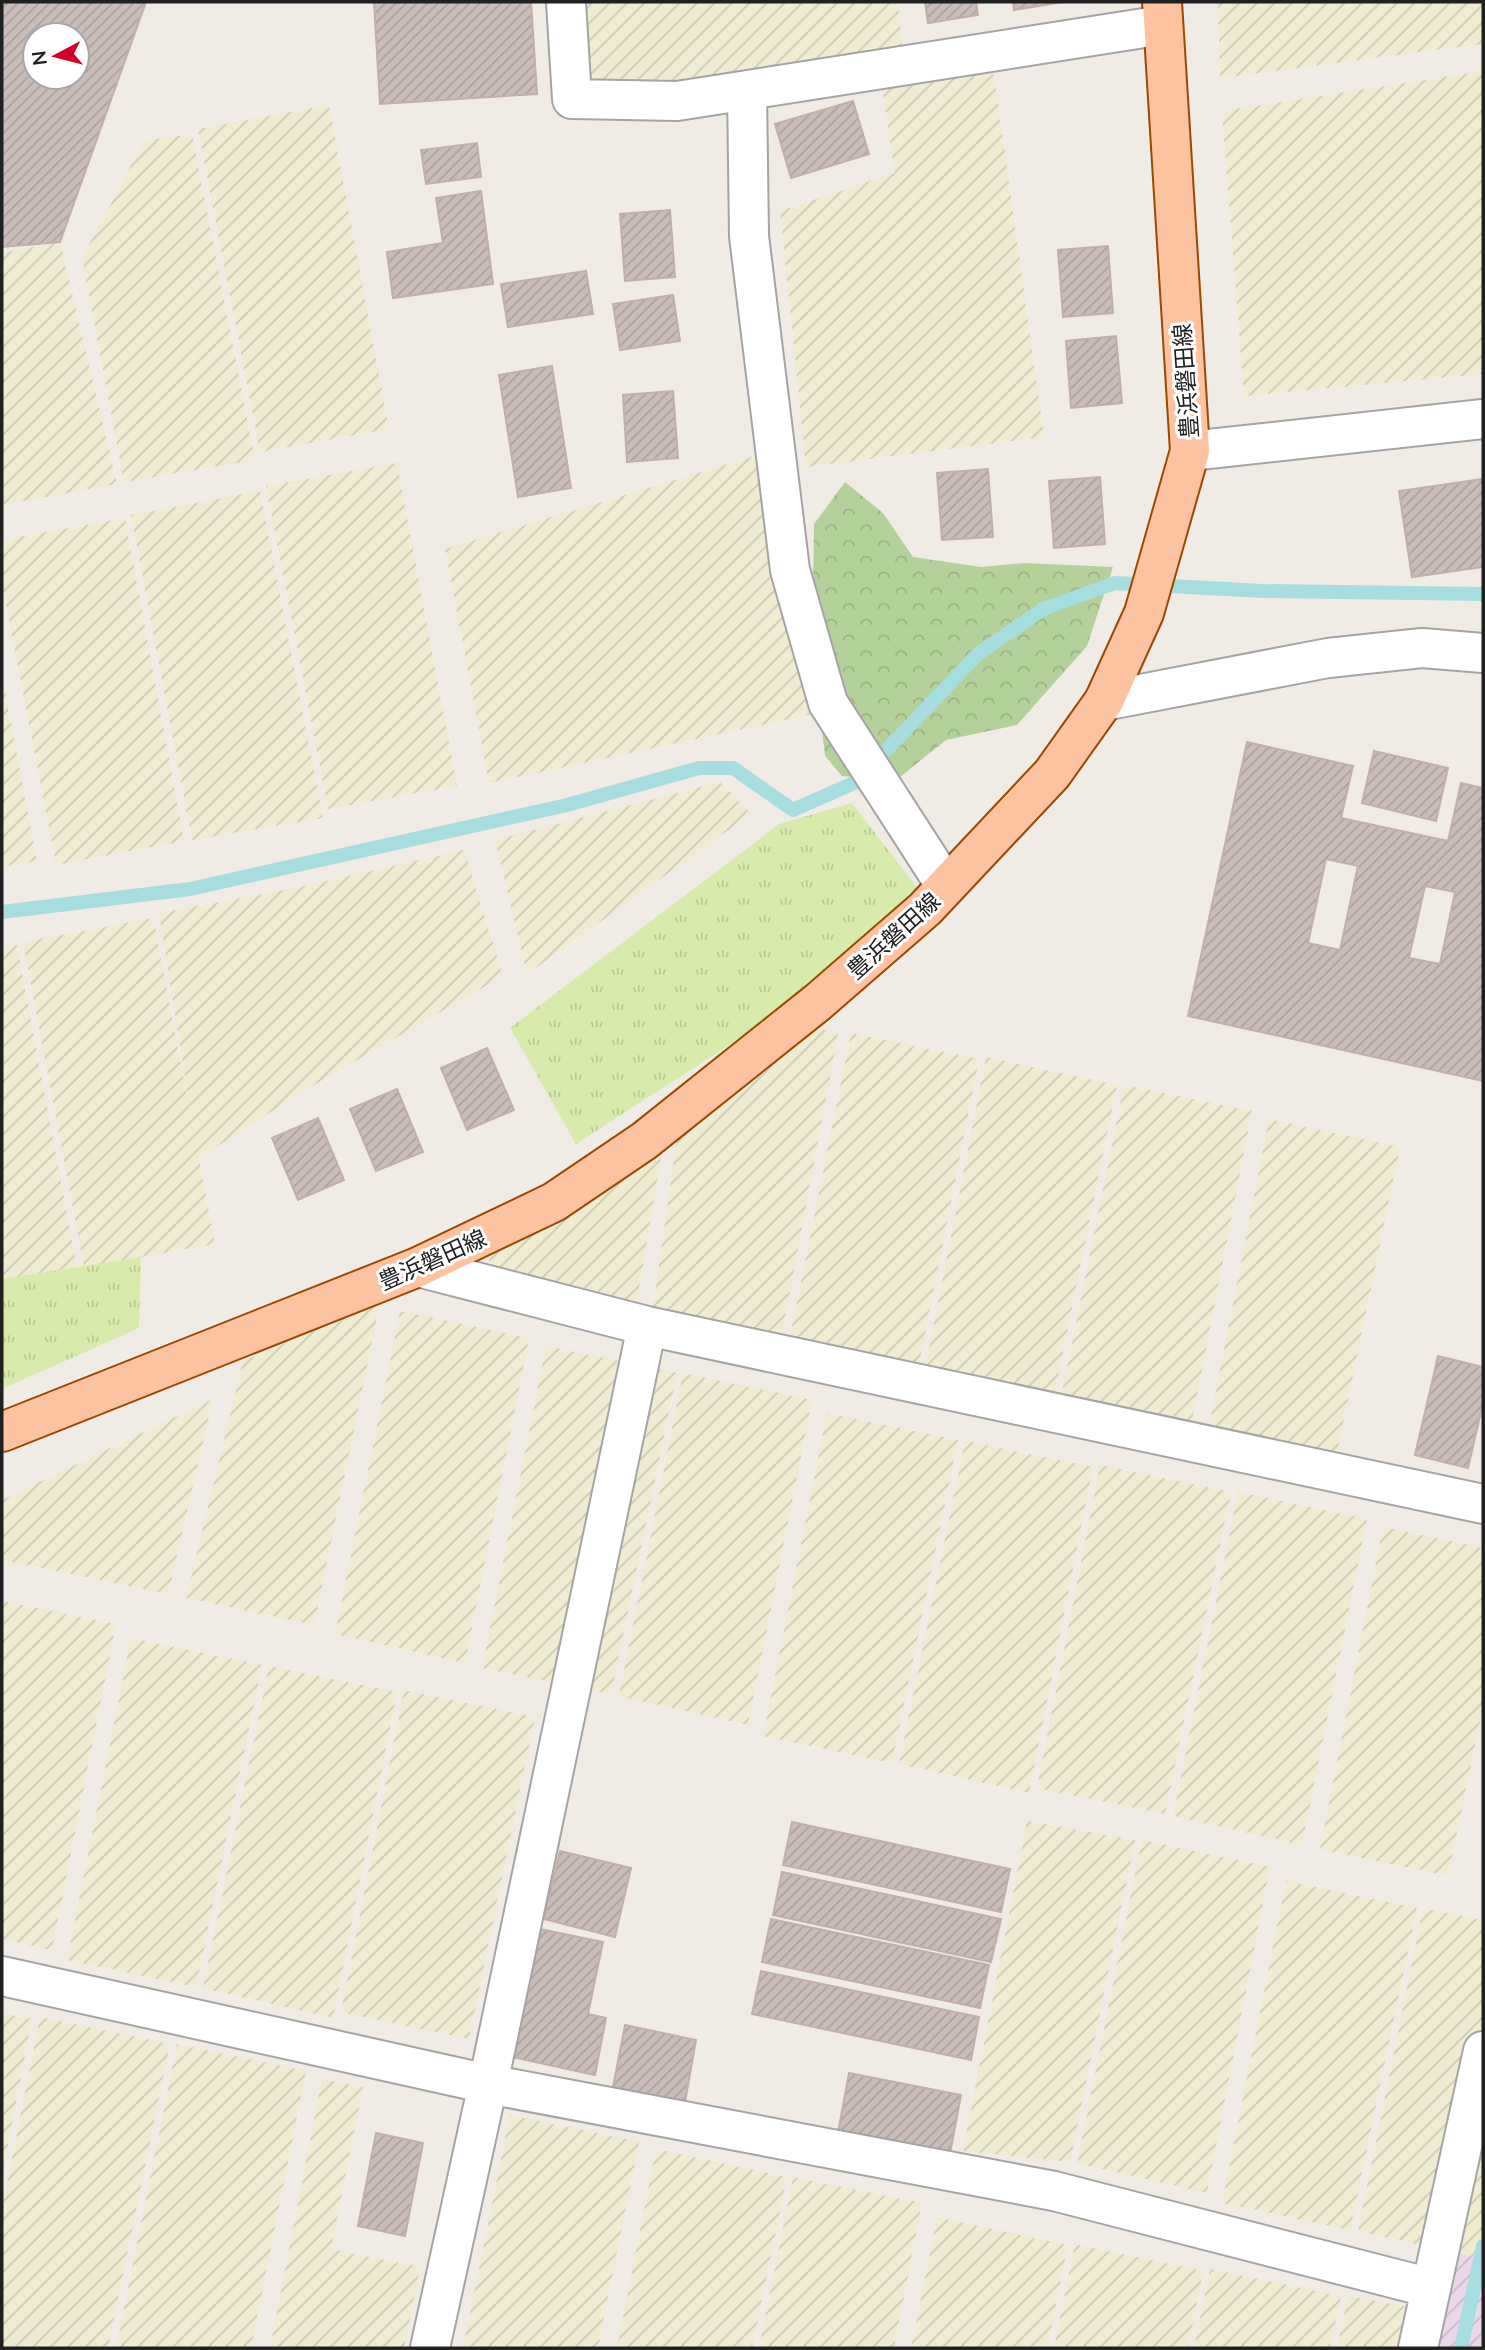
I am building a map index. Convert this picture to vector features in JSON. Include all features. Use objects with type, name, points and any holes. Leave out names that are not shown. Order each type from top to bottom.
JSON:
[{"type":"main road","name":"豊浜磐田線","points":[[2,1432],[418,1267],[554,1202],[644,1141],[818,1002],[925,909],[1052,774],[1104,701],[1144,613],[1189,451],[1163,13]]},
{"type":"street","points":[[566,2],[572,99],[677,101],[1163,13]]},
{"type":"street","points":[[747,90],[749,236],[790,570],[828,703],[946,886]]},
{"type":"street","points":[[1189,451],[1483,419]]},
{"type":"street","points":[[1104,701],[1328,658],[1422,648],[1483,653]]},
{"type":"street","points":[[418,1267],[646,1326],[1483,1504]]},
{"type":"street","points":[[430,2348],[488,2084],[646,1326]]},
{"type":"street","points":[[2,1976],[488,2084],[1054,2191],[1431,2288]]},
{"type":"street","points":[[1418,2348],[1483,2051]]},
{"type":"shaded area","points":[[566,2],[898,2],[904,66],[572,99]]},
{"type":"shaded area","points":[[1218,2],[1483,2],[1483,44],[1220,78]]},
{"type":"shaded area","points":[[1483,71],[1483,374],[1244,396],[1222,111]]},
{"type":"shaded area","points":[[994,74],[1044,437],[806,467],[780,211],[895,173],[881,81]]},
{"type":"shaded area","points":[[329,105],[389,429],[260,452],[198,129]]},
{"type":"shaded area","points":[[192,134],[255,460],[124,482],[82,258],[144,141]]},
{"type":"shaded area","points":[[60,242],[117,484],[2,505],[2,253]]},
{"type":"shaded area","points":[[775,450],[813,714],[489,783],[445,549]]},
{"type":"shaded area","points":[[397,463],[457,786],[328,809],[266,486]]},
{"type":"shaded area","points":[[260,491],[323,818],[192,840],[131,515]]},
{"type":"shaded area","points":[[125,518],[184,841],[56,865],[2,583],[2,540]]},
{"type":"shaded area","points":[[2,676],[37,861],[2,867]]},
{"type":"shaded area","points":[[720,782],[751,814],[527,974],[495,840]]},
{"type":"shaded area","points":[[464,850],[503,976],[307,1089],[199,1158],[215,1244],[84,1267],[23,942],[153,918],[192,1122],[159,913],[290,889]]},
{"type":"shaded area","points":[[17,945],[77,1268],[2,1282],[2,948]]},
{"type":"shaded area","points":[[796,1019],[838,1035],[778,1355],[650,1328],[681,1111]]},
{"type":"shaded area","points":[[851,1033],[979,1059],[915,1385],[786,1356]]},
{"type":"shaded area","points":[[986,1057],[1117,1085],[1052,1406],[923,1380]]},
{"type":"shaded area","points":[[1124,1085],[1252,1111],[1189,1437],[1059,1407]]},
{"type":"shaded area","points":[[1269,1119],[1400,1147],[1334,1468],[1206,1442]]},
{"type":"shaded area","points":[[667,1122],[634,1318],[505,1288],[476,1239]]},
{"type":"shaded area","points":[[380,1303],[314,1625],[186,1598],[243,1361]]},
{"type":"shaded area","points":[[400,1311],[529,1338],[465,1663],[335,1634]]},
{"type":"shaded area","points":[[546,1346],[677,1373],[611,1694],[482,1668]]},
{"type":"shaded area","points":[[683,1373],[812,1400],[748,1725],[619,1696]]},
{"type":"shaded area","points":[[213,1399],[168,1594],[2,1560],[2,1500]]},
{"type":"shaded area","points":[[827,1413],[958,1440],[892,1763],[763,1736]]},
{"type":"shaded area","points":[[965,1441],[1093,1467],[1029,1793],[899,1764]]},
{"type":"shaded area","points":[[1100,1465],[1231,1492],[1165,1814],[1037,1788]]},
{"type":"shaded area","points":[[1238,1492],[1367,1519],[1302,1845],[1173,1816]]},
{"type":"shaded area","points":[[1383,1527],[1483,1548],[1483,1706],[1448,1876],[1320,1849]]},
{"type":"shaded area","points":[[2,1601],[116,1624],[52,1950],[2,1939]]},
{"type":"shaded area","points":[[131,1638],[262,1665],[196,1987],[67,1960]]},
{"type":"shaded area","points":[[269,1666],[397,1692],[333,2018],[203,1988]]},
{"type":"shaded area","points":[[404,1690],[535,1717],[469,2039],[341,2012]]},
{"type":"shaded area","points":[[1027,1821],[1135,1840],[1070,2162],[963,2151]]},
{"type":"shaded area","points":[[1142,1840],[1270,1867],[1207,2193],[1077,2163]]},
{"type":"shaded area","points":[[1286,1881],[1417,1908],[1350,2230],[1222,2203]]},
{"type":"shaded area","points":[[1423,1908],[1483,1920],[1483,2259],[1358,2231]]},
{"type":"shaded area","points":[[2,2013],[32,2019],[2,2176]]},
{"type":"shaded area","points":[[40,2017],[170,2044],[108,2348],[18,2348],[2,2345],[2,2210]]},
{"type":"shaded area","points":[[177,2044],[306,2071],[251,2348],[116,2348]]},
{"type":"shaded area","points":[[1483,2064],[1483,2348],[1423,2348]]},
{"type":"shaded area","points":[[322,2079],[363,2087],[331,2249],[420,2267],[404,2348],[270,2348]]},
{"type":"shaded area","points":[[510,2115],[639,2142],[598,2348],[463,2348]]},
{"type":"shaded area","points":[[656,2149],[787,2177],[752,2348],[617,2348]]},
{"type":"shaded area","points":[[793,2177],[922,2203],[894,2348],[759,2348]]},
{"type":"shaded area","points":[[937,2217],[1068,2245],[1047,2348],[911,2348]]},
{"type":"shaded area","points":[[1075,2244],[1203,2271],[1188,2348],[1054,2348]]},
{"type":"shaded area","points":[[1210,2269],[1341,2296],[1330,2348],[1194,2348]]},
{"type":"shaded area","points":[[1348,2296],[1410,2307],[1400,2348],[1337,2348]]},
{"type":"green space","points":[[845,482],[883,513],[913,557],[981,567],[1024,563],[1113,567],[1087,646],[1017,725],[946,740],[895,781],[842,776],[825,756],[812,645],[814,524]]},
{"type":"green space","points":[[852,803],[919,890],[771,1018],[576,1144],[510,1028],[779,824]]},
{"type":"green space","points":[[141,1257],[139,1328],[2,1389],[2,1279]]},
{"type":"building","points":[[2,2],[146,2],[60,242],[2,247]]},
{"type":"building","points":[[374,2],[531,2],[537,94],[380,104]]},
{"type":"building","points":[[925,2],[976,2],[978,15],[928,23]]},
{"type":"building","points":[[1013,2],[1063,2],[1014,10]]},
{"type":"building","points":[[853,101],[869,154],[791,178],[775,124]]},
{"type":"building","points":[[477,143],[481,177],[426,184],[421,150]]},
{"type":"building","points":[[481,191],[493,284],[393,298],[387,252],[443,243],[436,198]]},
{"type":"building","points":[[670,210],[675,277],[625,281],[620,214]]},
{"type":"building","points":[[1108,246],[1113,313],[1063,317],[1058,250]]},
{"type":"building","points":[[586,271],[593,314],[508,327],[501,284]]},
{"type":"building","points":[[673,295],[680,341],[620,350],[613,304]]},
{"type":"building","points":[[1116,336],[1122,403],[1071,408],[1066,341]]},
{"type":"building","points":[[552,366],[571,488],[518,497],[499,375]]},
{"type":"building","points":[[673,391],[678,458],[627,462],[623,395]]},
{"type":"building","points":[[988,469],[993,537],[942,540],[937,473]]},
{"type":"building","points":[[1100,477],[1105,544],[1054,548],[1049,481]]},
{"type":"building","points":[[1483,479],[1483,567],[1412,577],[1399,491]]},
{"type":"building","points":[[1247,742],[1353,766],[1341,818],[1448,841],[1461,783],[1483,788],[1483,1081],[1188,1016]],"holes":[[[1326,859],[1358,866],[1340,950],[1308,943]],[[1425,886],[1455,892],[1440,964],[1409,958]]]},
{"type":"building","points":[[1374,751],[1448,768],[1436,821],[1362,803]]},
{"type":"building","points":[[487,1048],[514,1110],[467,1130],[441,1068]]},
{"type":"building","points":[[397,1089],[423,1152],[376,1171],[350,1109]]},
{"type":"building","points":[[318,1118],[344,1180],[298,1200],[272,1138]]},
{"type":"building","points":[[1438,1356],[1483,1367],[1483,1403],[1468,1468],[1415,1455]]},
{"type":"building","points":[[792,1822],[1010,1869],[1001,1912],[783,1865]]},
{"type":"building","points":[[560,1851],[631,1868],[615,1937],[544,1919]]},
{"type":"building","points":[[782,1872],[1001,1919],[991,1962],[773,1915]]},
{"type":"building","points":[[771,1919],[989,1965],[980,2008],[762,1962]]},
{"type":"building","points":[[540,1929],[603,1942],[588,2014],[606,2018],[595,2075],[512,2057]]},
{"type":"building","points":[[761,1971],[979,2017],[971,2060],[752,2014]]},
{"type":"building","points":[[625,2025],[696,2040],[685,2102],[613,2087]]},
{"type":"building","points":[[849,2073],[961,2095],[949,2159],[837,2138]]},
{"type":"building","points":[[376,2133],[423,2143],[405,2236],[358,2226]]},
{"type":"waterway","points":[[2,912],[190,889],[567,805],[699,768],[733,768],[793,810],[856,782],[978,654],[1043,609],[1115,583],[1262,591],[1483,594]]},
{"type":"waterway","points":[[1461,2348],[1483,2246]]}]
